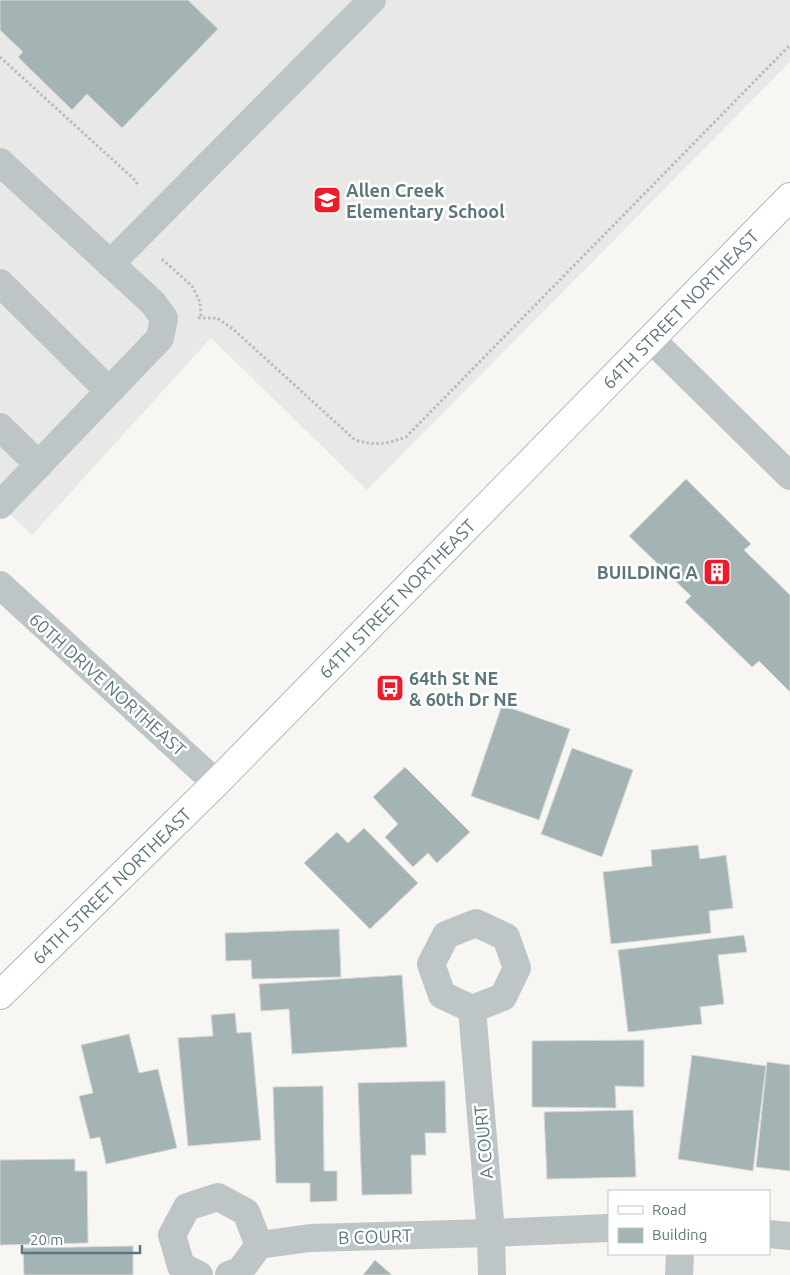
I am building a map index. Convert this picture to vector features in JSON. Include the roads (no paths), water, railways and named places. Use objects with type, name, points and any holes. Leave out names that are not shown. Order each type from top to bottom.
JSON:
[{"type":"main road","name":"64TH STREET NORTHEAST","points":[[0,995],[216,783],[790,197]]},
{"type":"street","points":[[110,264],[372,0]]},
{"type":"street","points":[[0,162],[153,303],[164,318],[160,338],[0,504]]},
{"type":"street","points":[[0,283],[109,390]]},
{"type":"street","points":[[651,339],[790,476]]},
{"type":"street","points":[[0,427],[39,465]]},
{"type":"street","name":"60TH DRIVE NORTHEAST","points":[[0,585],[216,783]]},
{"type":"street","name":"A COURT","points":[[472,1010],[491,1233],[492,1275]]},
{"type":"street","points":[[199,1275],[182,1266],[172,1236],[187,1207],[218,1197],[246,1212],[259,1245],[240,1271],[228,1275]]},
{"type":"street","name":"B COURT","points":[[259,1245],[310,1238],[608,1228]]},
{"type":"street","points":[[770,1234],[790,1236]]},
{"type":"street","points":[[679,1275],[680,1255]]},
{"type":"place","name":"Allen Creek Elementary School","points":[[327,200]]},
{"type":"place","name":"BUILDING A","points":[[717,572]]},
{"type":"place","name":"64th St NE & 60th Dr NE","points":[[390,688]]}]
